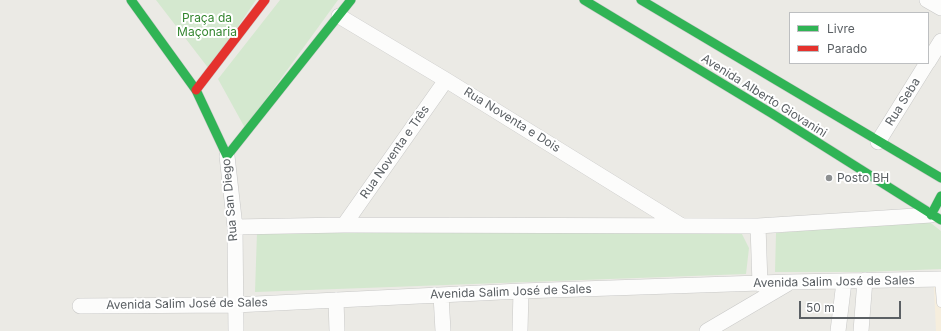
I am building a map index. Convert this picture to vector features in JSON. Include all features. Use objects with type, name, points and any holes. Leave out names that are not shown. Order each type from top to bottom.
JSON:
[{"type":"main road","name":"Rua San Diego","points":[[131,0],[196,90],[227,156]]},
{"type":"main road","points":[[196,90],[265,0]]},
{"type":"main road","points":[[227,156],[351,0]]},
{"type":"main road","name":"Avenida Alberto Giovanini","points":[[584,0],[773,110],[936,217]]},
{"type":"main road","name":"Avenida Alberto Giovanini","points":[[641,0],[784,91],[941,178]]},
{"type":"main road","points":[[936,217],[941,196]]},
{"type":"street","points":[[927,0],[941,8]]},
{"type":"street","name":"Rua Noventa e Dois","points":[[339,16],[683,226]]},
{"type":"street","name":"Rua Seba","points":[[929,60],[941,41]]},
{"type":"street","name":"Rua Seba","points":[[878,142],[927,64]]},
{"type":"street","name":"Rua Noventa e Três","points":[[344,225],[446,80]]},
{"type":"street","name":"Rua San Diego","points":[[227,156],[234,227],[236,331]]},
{"type":"street","points":[[234,227],[344,225],[758,226],[936,217]]},
{"type":"street","points":[[758,226],[760,284]]},
{"type":"street","name":"Avenida Salim José de Sales","points":[[80,306],[235,305],[520,291],[790,282],[940,279]]},
{"type":"street","points":[[861,331],[865,280]]},
{"type":"street","points":[[707,331],[790,282]]},
{"type":"street","points":[[838,331],[844,282]]},
{"type":"street","points":[[520,291],[520,331]]},
{"type":"street","points":[[441,295],[443,331]]},
{"type":"street","points":[[336,300],[337,331]]},
{"type":"lane","points":[[940,279],[941,303]]},
{"type":"shaded area","points":[[941,286],[941,331],[936,331],[934,287]]},
{"type":"green space","name":"Praça da Maçonaria","points":[[156,0],[256,0],[209,69]]},
{"type":"green space","points":[[280,0],[338,0],[245,128],[218,79]]},
{"type":"green space","points":[[927,220],[941,231],[941,269],[864,272],[775,272],[776,233]]},
{"type":"green space","points":[[726,230],[742,234],[749,248],[746,274],[255,292],[257,232]]},
{"type":"traffic: fast","points":[[131,0],[196,90],[227,156],[351,0]]},
{"type":"traffic: fast","points":[[584,0],[771,113],[941,220]]},
{"type":"traffic: fast","points":[[641,0],[941,178]]},
{"type":"traffic: fast","points":[[931,215],[941,196]]},
{"type":"traffic: jam","points":[[196,90],[265,0]]},
{"type":"place","name":"Posto BH","points":[[829,178]]}]
